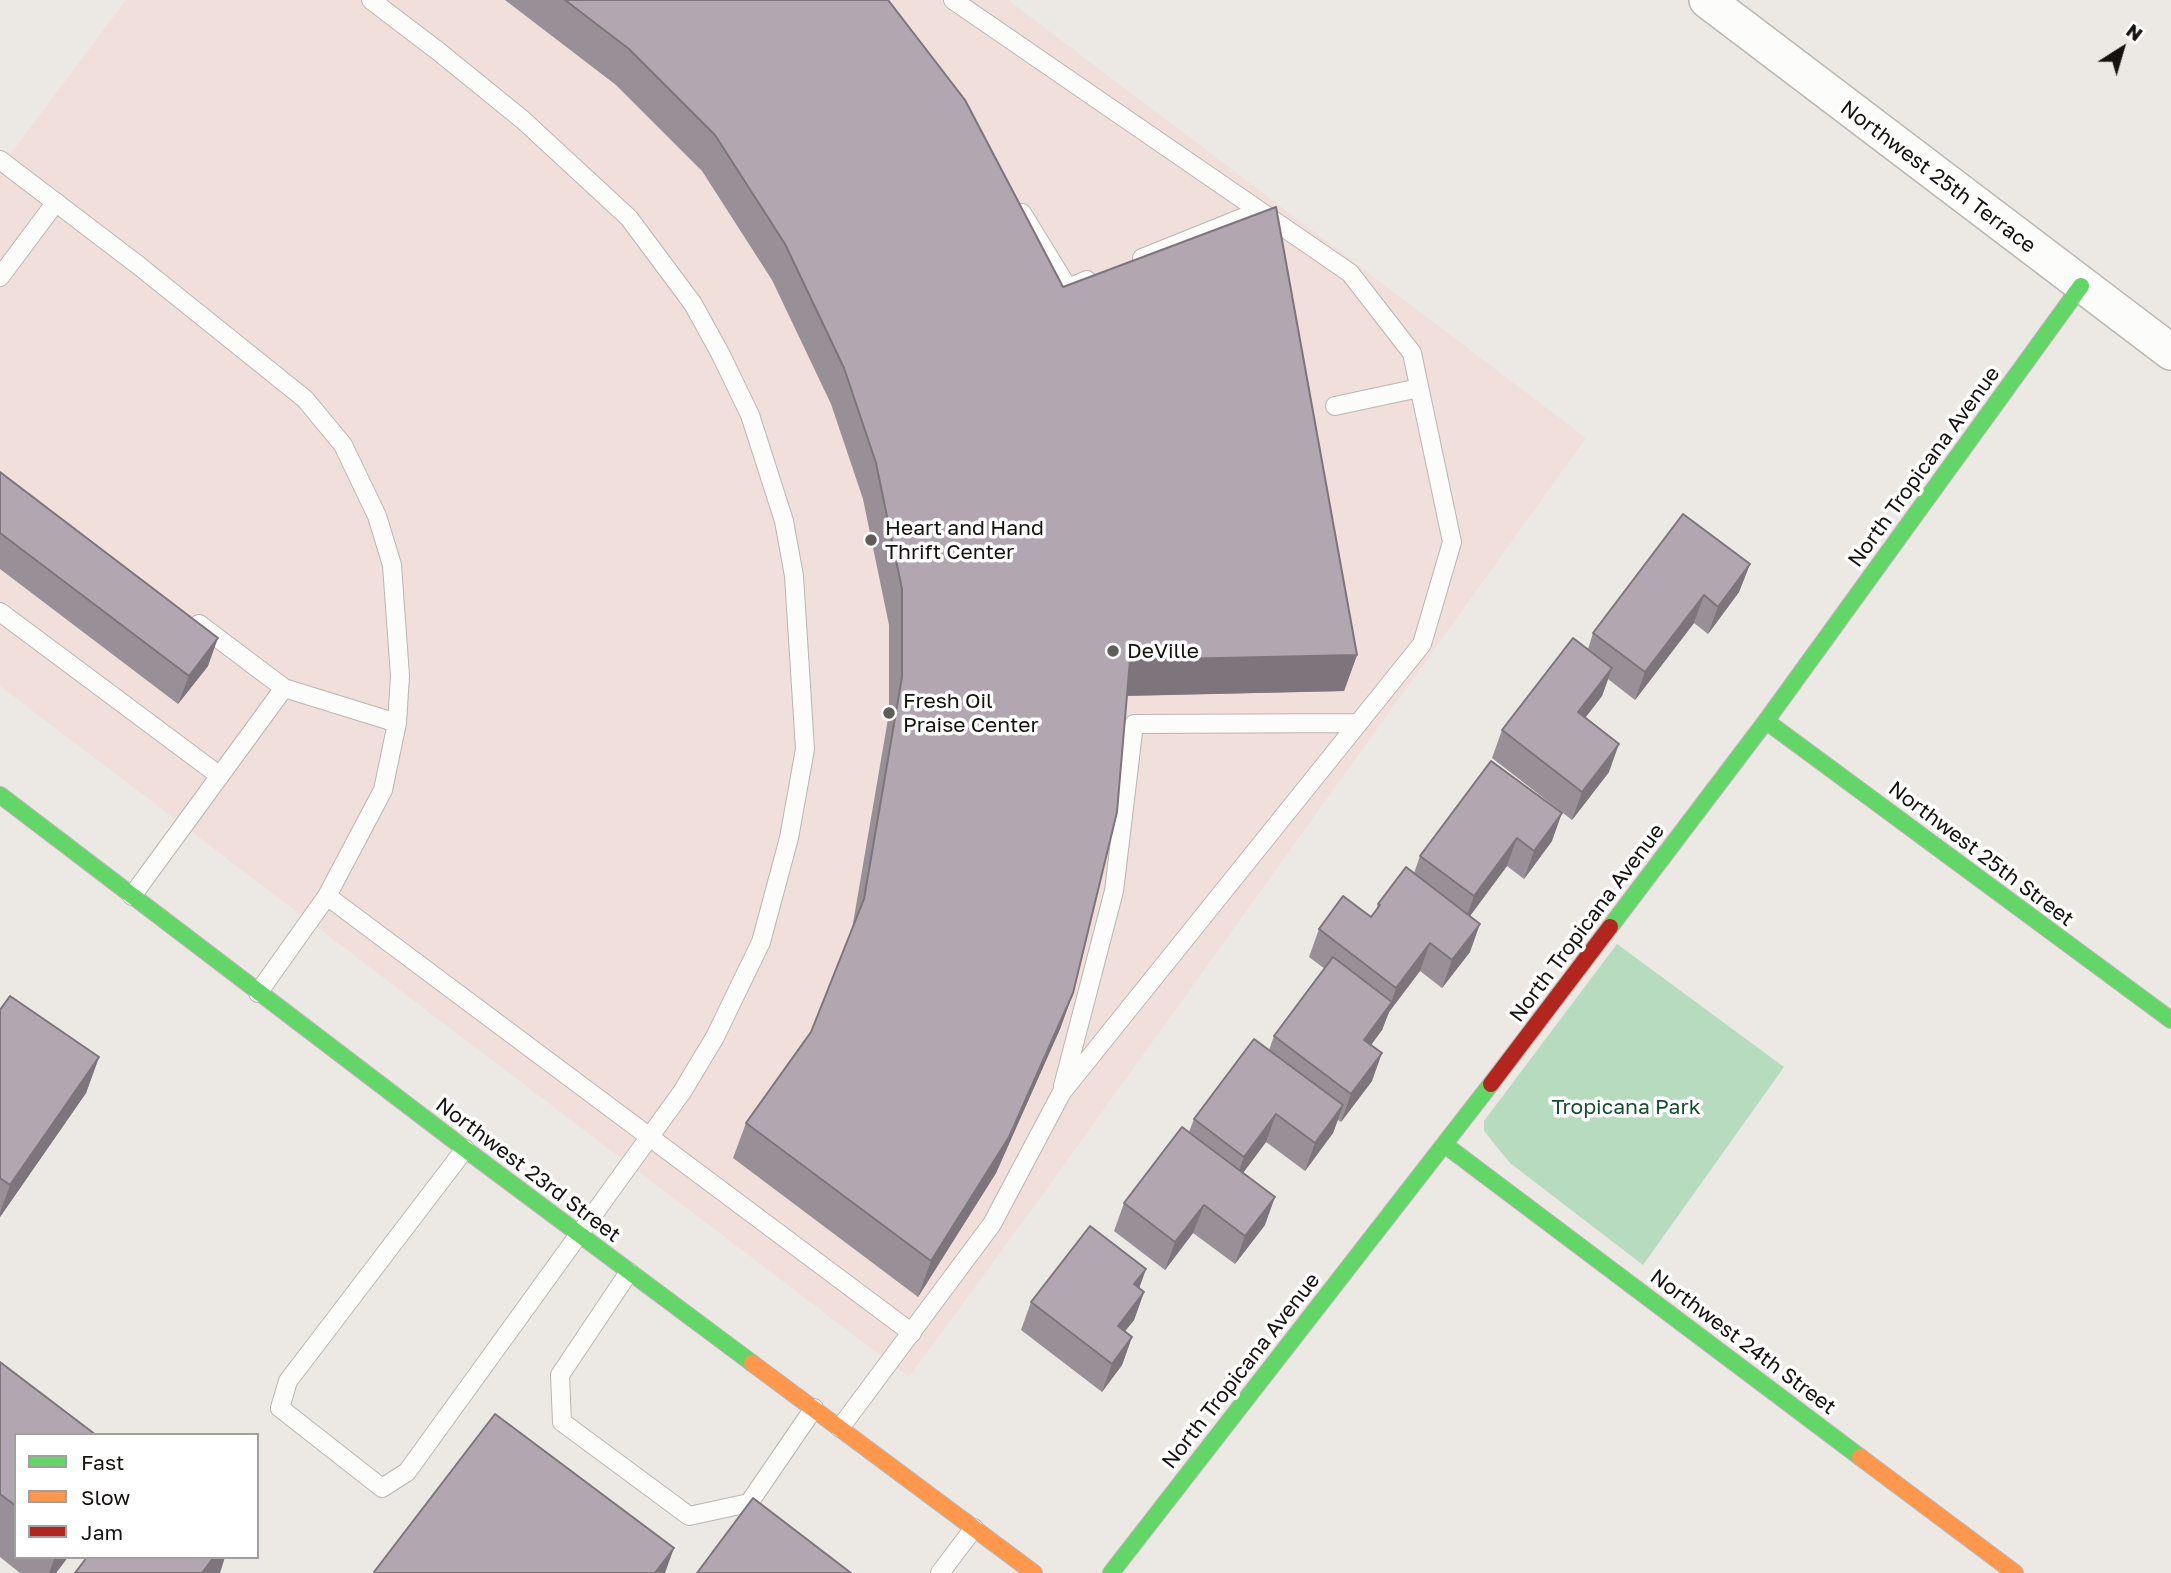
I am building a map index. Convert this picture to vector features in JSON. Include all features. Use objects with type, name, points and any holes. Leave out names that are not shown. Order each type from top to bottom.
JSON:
[{"type":"street","name":"Northwest 25th Terrace","points":[[1707,0],[2171,352]]},
{"type":"street","name":"North Tropicana Avenue","points":[[1111,1573],[1445,1145],[1766,721],[2081,286]]},
{"type":"street","name":"Northwest 25th Street","points":[[1766,721],[2171,1020]]},
{"type":"street","name":"Northwest 23rd Street","points":[[0,795],[465,1149],[1034,1573]]},
{"type":"street","name":"Northwest 24th Street","points":[[1445,1145],[2015,1573]]},
{"type":"lane","points":[[371,0],[439,51],[523,120],[629,218],[693,304],[750,415],[784,521],[794,576],[805,748],[789,838],[761,942],[715,1037],[681,1092],[407,1472],[382,1488],[280,1408],[288,1381],[465,1149]]},
{"type":"lane","points":[[840,1427],[992,1224],[1062,1092],[1422,644],[1452,542],[1412,354],[1350,273],[953,0]]},
{"type":"lane","points":[[0,160],[138,265],[304,399],[343,445],[377,516],[392,565],[400,676],[397,723],[383,790],[327,896],[258,993]]},
{"type":"lane","points":[[1010,193],[1068,288],[1106,272]]},
{"type":"lane","points":[[0,277],[55,202]]},
{"type":"lane","points":[[1132,262],[1259,211]]},
{"type":"lane","points":[[1335,406],[1419,388]]},
{"type":"lane","points":[[0,612],[220,776]]},
{"type":"lane","points":[[186,615],[284,688],[397,723]]},
{"type":"lane","points":[[132,896],[284,688]]},
{"type":"lane","points":[[1062,1092],[1114,891],[1134,724],[1359,723]]},
{"type":"lane","points":[[327,896],[912,1333]]},
{"type":"lane","points":[[629,1272],[560,1375],[562,1422],[689,1516],[749,1503],[814,1408]]},
{"type":"lane","points":[[940,1573],[974,1528]]},
{"type":"shaded area","name":"DeVille","points":[[126,0],[1008,0],[1586,438],[909,1377],[0,686],[0,168]]},
{"type":"green space","name":"Tropicana Park","points":[[1617,944],[1784,1067],[1643,1265],[1510,1163],[1484,1131],[1484,1121]]},
{"type":"building","name":"DeVille","points":[[565,0],[888,0],[965,100],[1063,287],[1276,207],[1357,655],[1130,660],[1117,812],[1073,993],[1009,1137],[931,1261],[746,1123],[811,1032],[864,899],[902,677],[902,589],[876,463],[844,368],[785,244],[715,135],[629,49]]},
{"type":"building","points":[[0,472],[218,638],[189,676],[0,533]]},
{"type":"building","points":[[1683,514],[1750,564],[1718,607],[1704,595],[1645,672],[1593,633]]},
{"type":"building","points":[[1573,638],[1612,668],[1578,712],[1619,744],[1582,792],[1502,730]]},
{"type":"building","points":[[1491,761],[1562,813],[1534,851],[1517,838],[1474,896],[1420,856]]},
{"type":"building","points":[[1406,867],[1480,924],[1452,960],[1430,943],[1396,988],[1319,929],[1343,896],[1371,917]]},
{"type":"building","points":[[1333,957],[1392,1002],[1364,1040],[1382,1053],[1351,1094],[1274,1036]]},
{"type":"building","points":[[10,996],[99,1057],[10,1185],[0,1178],[0,1010]]},
{"type":"building","points":[[1254,1039],[1343,1105],[1315,1143],[1276,1114],[1244,1157],[1194,1119]]},
{"type":"building","points":[[1182,1127],[1275,1197],[1245,1236],[1204,1205],[1175,1242],[1124,1203]]},
{"type":"building","points":[[1090,1226],[1146,1269],[1134,1284],[1144,1292],[1118,1326],[1132,1337],[1112,1364],[1031,1302]]},
{"type":"building","points":[[0,1362],[93,1433],[14,1433],[14,1504],[0,1494]]},
{"type":"building","points":[[495,1414],[674,1548],[655,1573],[375,1573]]},
{"type":"building","points":[[753,1498],[851,1573],[697,1573]]},
{"type":"building","points":[[86,1559],[212,1559],[202,1573],[75,1573]]},
{"type":"traffic: fast","points":[[1610,927],[1766,721],[2081,286]]},
{"type":"traffic: fast","points":[[1766,721],[2171,1020]]},
{"type":"traffic: fast","points":[[0,795],[465,1149],[752,1363]]},
{"type":"traffic: fast","points":[[1111,1573],[1491,1084]]},
{"type":"traffic: fast","points":[[1445,1145],[1860,1457]]},
{"type":"traffic: slow","points":[[752,1363],[1034,1573]]},
{"type":"traffic: slow","points":[[1860,1457],[2015,1573]]},
{"type":"traffic: jam","points":[[1491,1084],[1610,927]]},
{"type":"place","name":"Heart and Hand Thrift Center","points":[[871,540]]},
{"type":"place","name":"DeVille","points":[[1113,651]]},
{"type":"place","name":"Fresh Oil Praise Center","points":[[889,713]]}]
